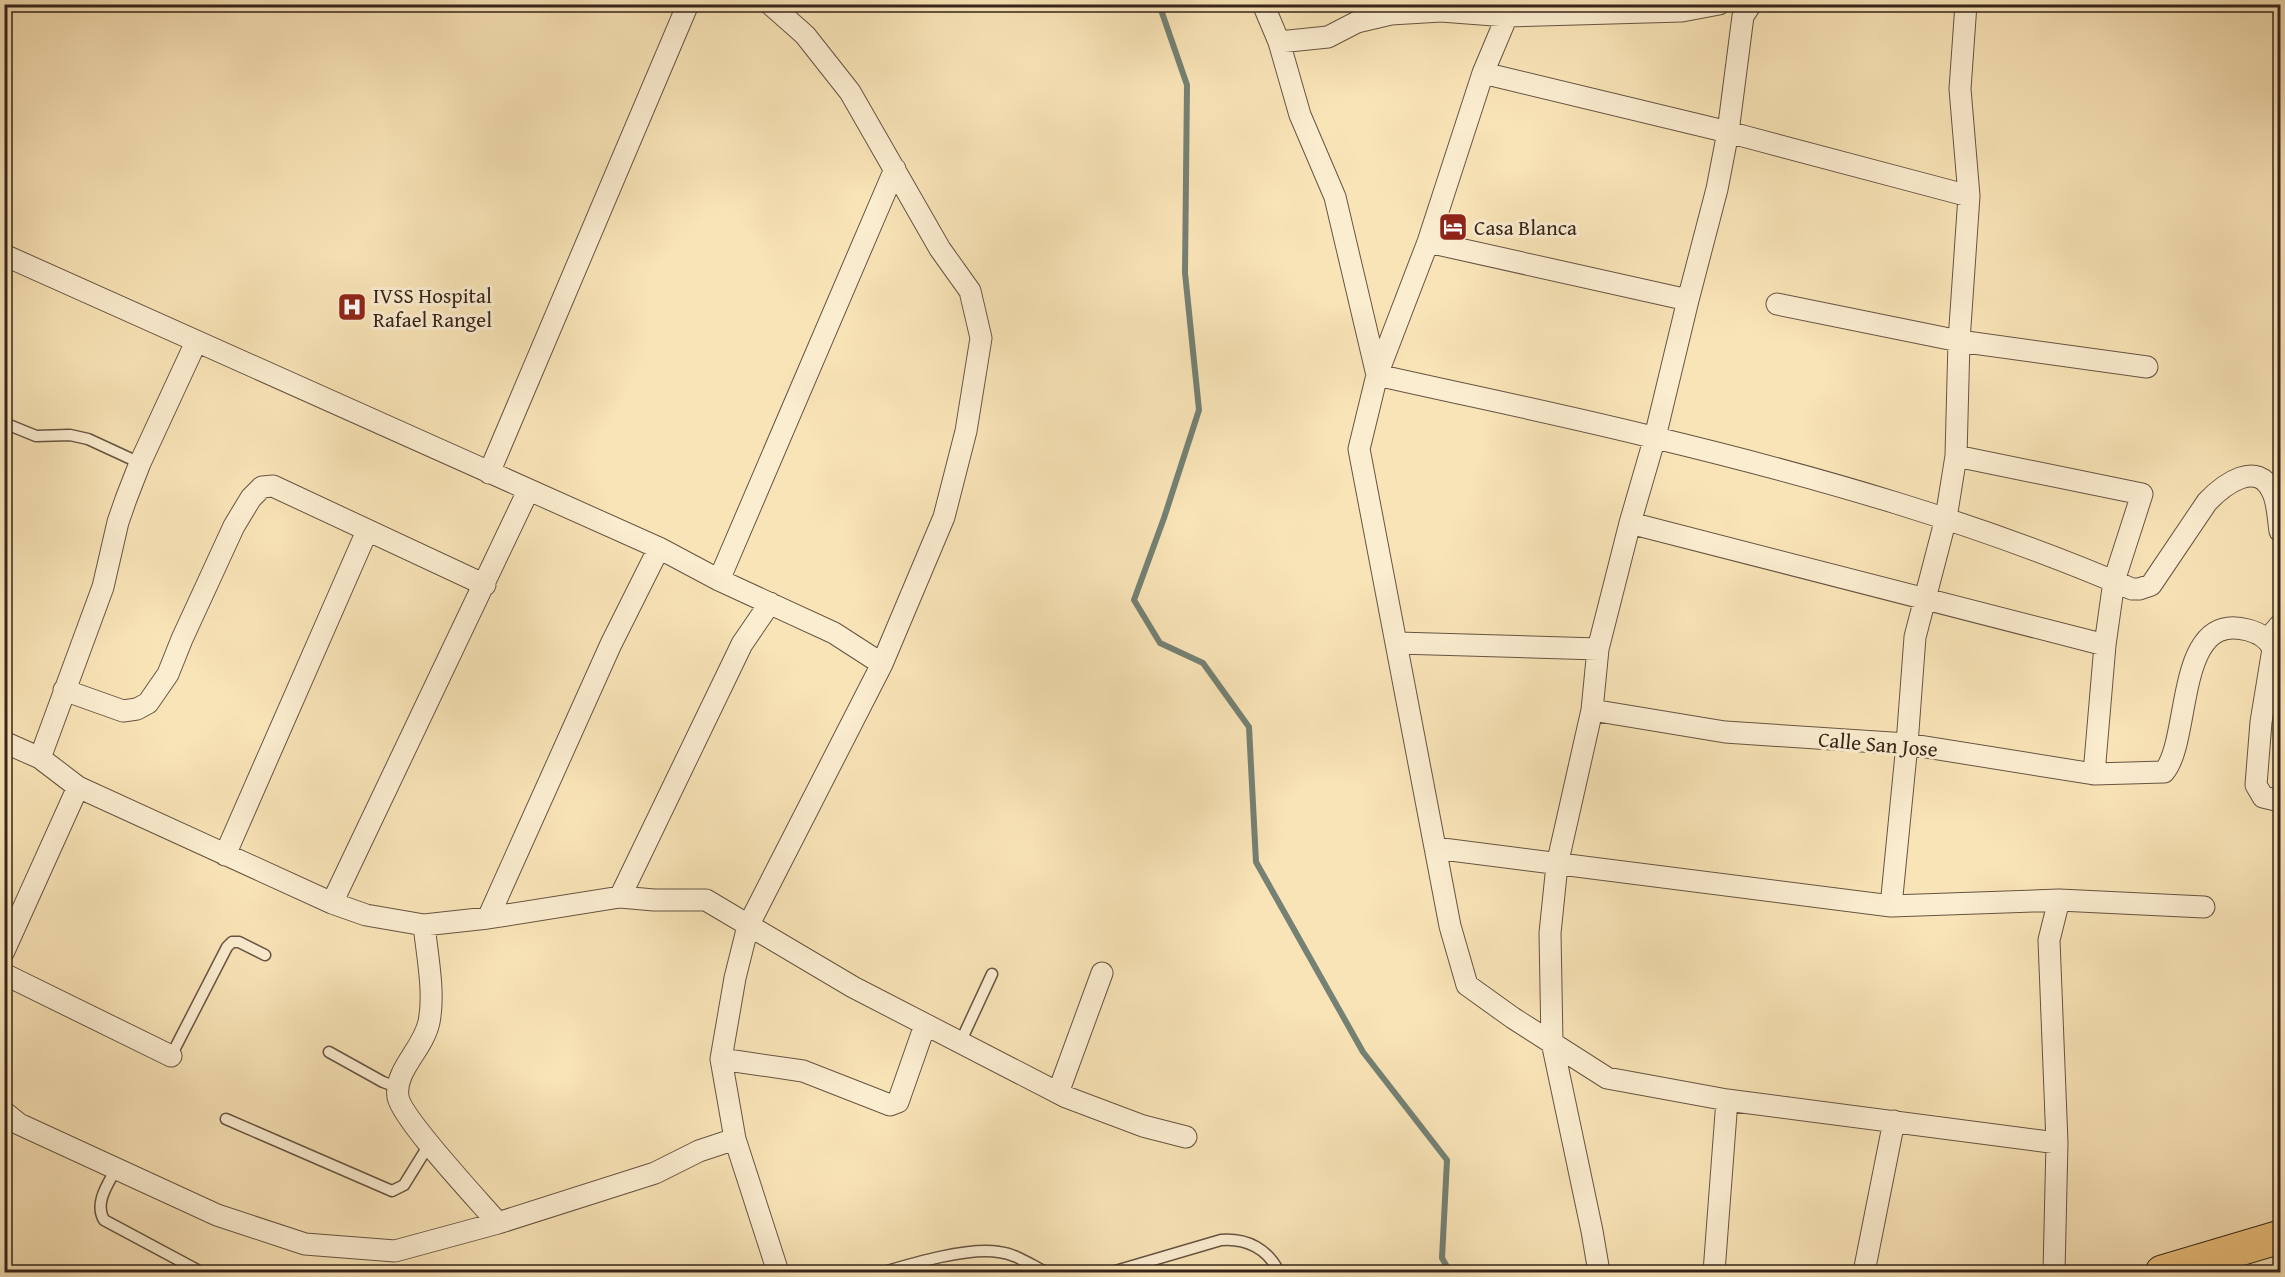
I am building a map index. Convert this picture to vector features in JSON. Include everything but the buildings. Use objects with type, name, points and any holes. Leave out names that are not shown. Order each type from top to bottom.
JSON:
[{"type":"main road","points":[[2162,1272],[2280,1237]]},
{"type":"street","points":[[489,473],[688,4]]},
{"type":"street","points":[[770,4],[805,35],[850,92],[939,249],[970,291],[981,338],[966,431],[944,517],[882,664],[748,926],[735,978],[721,1059],[735,1138],[778,1272]]},
{"type":"street","points":[[1263,4],[1279,42],[1300,115],[1335,197],[1377,375]]},
{"type":"street","points":[[1279,42],[1328,37],[1357,22],[1391,14],[1441,11],[1507,16],[1682,11],[1719,4]]},
{"type":"street","points":[[1599,1272],[1552,1042],[1550,933],[1557,865],[1593,710],[1598,649],[1630,523],[1655,437],[1717,189],[1728,132],[1743,16],[1751,4]]},
{"type":"street","points":[[1891,906],[1915,637],[1946,518],[1956,456],[1959,341],[1969,196],[1960,89],[1966,4]]},
{"type":"street","points":[[1507,16],[1483,73],[1428,242],[1377,375],[1359,449],[1455,948],[1467,985],[1513,1018],[1607,1078],[1727,1100],[2056,1143]]},
{"type":"street","points":[[1483,73],[1728,132],[1969,196]]},
{"type":"street","points":[[719,580],[895,169]]},
{"type":"street","points":[[1428,242],[1688,300]]},
{"type":"street","points":[[4,255],[659,548],[719,580],[834,633],[882,664]]},
{"type":"street","points":[[1777,304],[1959,341],[2147,367]]},
{"type":"street","points":[[40,758],[103,587],[118,522],[140,463],[196,342]]},
{"type":"street","points":[[1377,375],[1655,437],[1814,479],[1946,518],[2132,589],[2151,585],[2207,502],[2229,483],[2246,476],[2253,476],[2277,491],[2280,531]]},
{"type":"street","points":[[1956,456],[2142,494],[2114,581],[2105,645],[2094,774]]},
{"type":"street","points":[[64,690],[123,711],[137,709],[148,703],[168,674],[234,526],[251,498],[262,487],[273,486],[485,585]]},
{"type":"street","points":[[332,903],[528,491]]},
{"type":"street","points":[[1630,523],[2105,645]]},
{"type":"street","points":[[225,855],[368,531]]},
{"type":"street","points":[[488,918],[611,644],[659,548]]},
{"type":"street","points":[[620,897],[742,644],[770,603]]},
{"type":"street","name":"Calle San Jose","points":[[1593,710],[1725,732],[1907,744],[2094,774],[2164,772],[2173,759],[2187,687],[2202,647],[2215,635],[2234,628],[2253,632],[2274,632]]},
{"type":"street","points":[[2274,632],[2273,654],[2261,722],[2256,785],[2263,796],[2280,801]]},
{"type":"street","points":[[1398,643],[1598,649]]},
{"type":"street","points":[[4,742],[40,758],[78,788],[332,903],[366,915],[424,925],[488,918],[620,897],[654,900],[706,900],[854,987],[1058,1093],[1143,1126],[1186,1137]]},
{"type":"street","points":[[4,951],[78,788]]},
{"type":"street","points":[[1435,848],[1891,906],[2059,900],[2204,907]]},
{"type":"street","points":[[2054,1272],[2056,1143],[2049,940],[2059,900]]},
{"type":"street","points":[[424,925],[431,1007],[429,1023],[421,1044],[403,1070],[397,1087],[400,1104],[403,1111],[498,1222]]},
{"type":"street","points":[[1058,1093],[1089,1015],[1102,973]]},
{"type":"street","points":[[4,974],[171,1056]]},
{"type":"street","points":[[721,1059],[803,1071],[890,1105],[898,1102],[925,1025]]},
{"type":"street","points":[[1714,1272],[1727,1100]]},
{"type":"street","points":[[4,1112],[19,1124],[217,1215],[305,1245],[395,1251],[498,1222],[655,1173],[699,1151],[735,1138]]},
{"type":"street","points":[[1864,1272],[1894,1121]]},
{"type":"lane","points":[[4,423],[36,436],[70,435],[88,439],[140,463]]},
{"type":"lane","points":[[171,1056],[227,947],[232,942],[239,942],[265,955]]},
{"type":"lane","points":[[960,1043],[992,974]]},
{"type":"lane","points":[[329,1052],[383,1082],[397,1087]]},
{"type":"lane","points":[[226,1119],[392,1191],[404,1185],[430,1143]]},
{"type":"lane","points":[[116,1168],[100,1200],[99,1207],[104,1220],[201,1272]]},
{"type":"lane","points":[[1112,1272],[1230,1239],[1257,1247],[1274,1262],[1279,1272]]},
{"type":"lane","points":[[884,1272],[910,1264],[986,1251],[1009,1254],[1046,1272]]},
{"type":"waterway","points":[[1159,4],[1187,85],[1185,273],[1199,410],[1164,518],[1134,600],[1160,643],[1203,663],[1249,727],[1256,862],[1363,1052],[1447,1160],[1442,1258],[1450,1272]]},
{"type":"place","name":"Casa Blanca","points":[[1453,227]]},
{"type":"place","name":"IVSS Hospital Rafael Rangel","points":[[352,307]]}]
